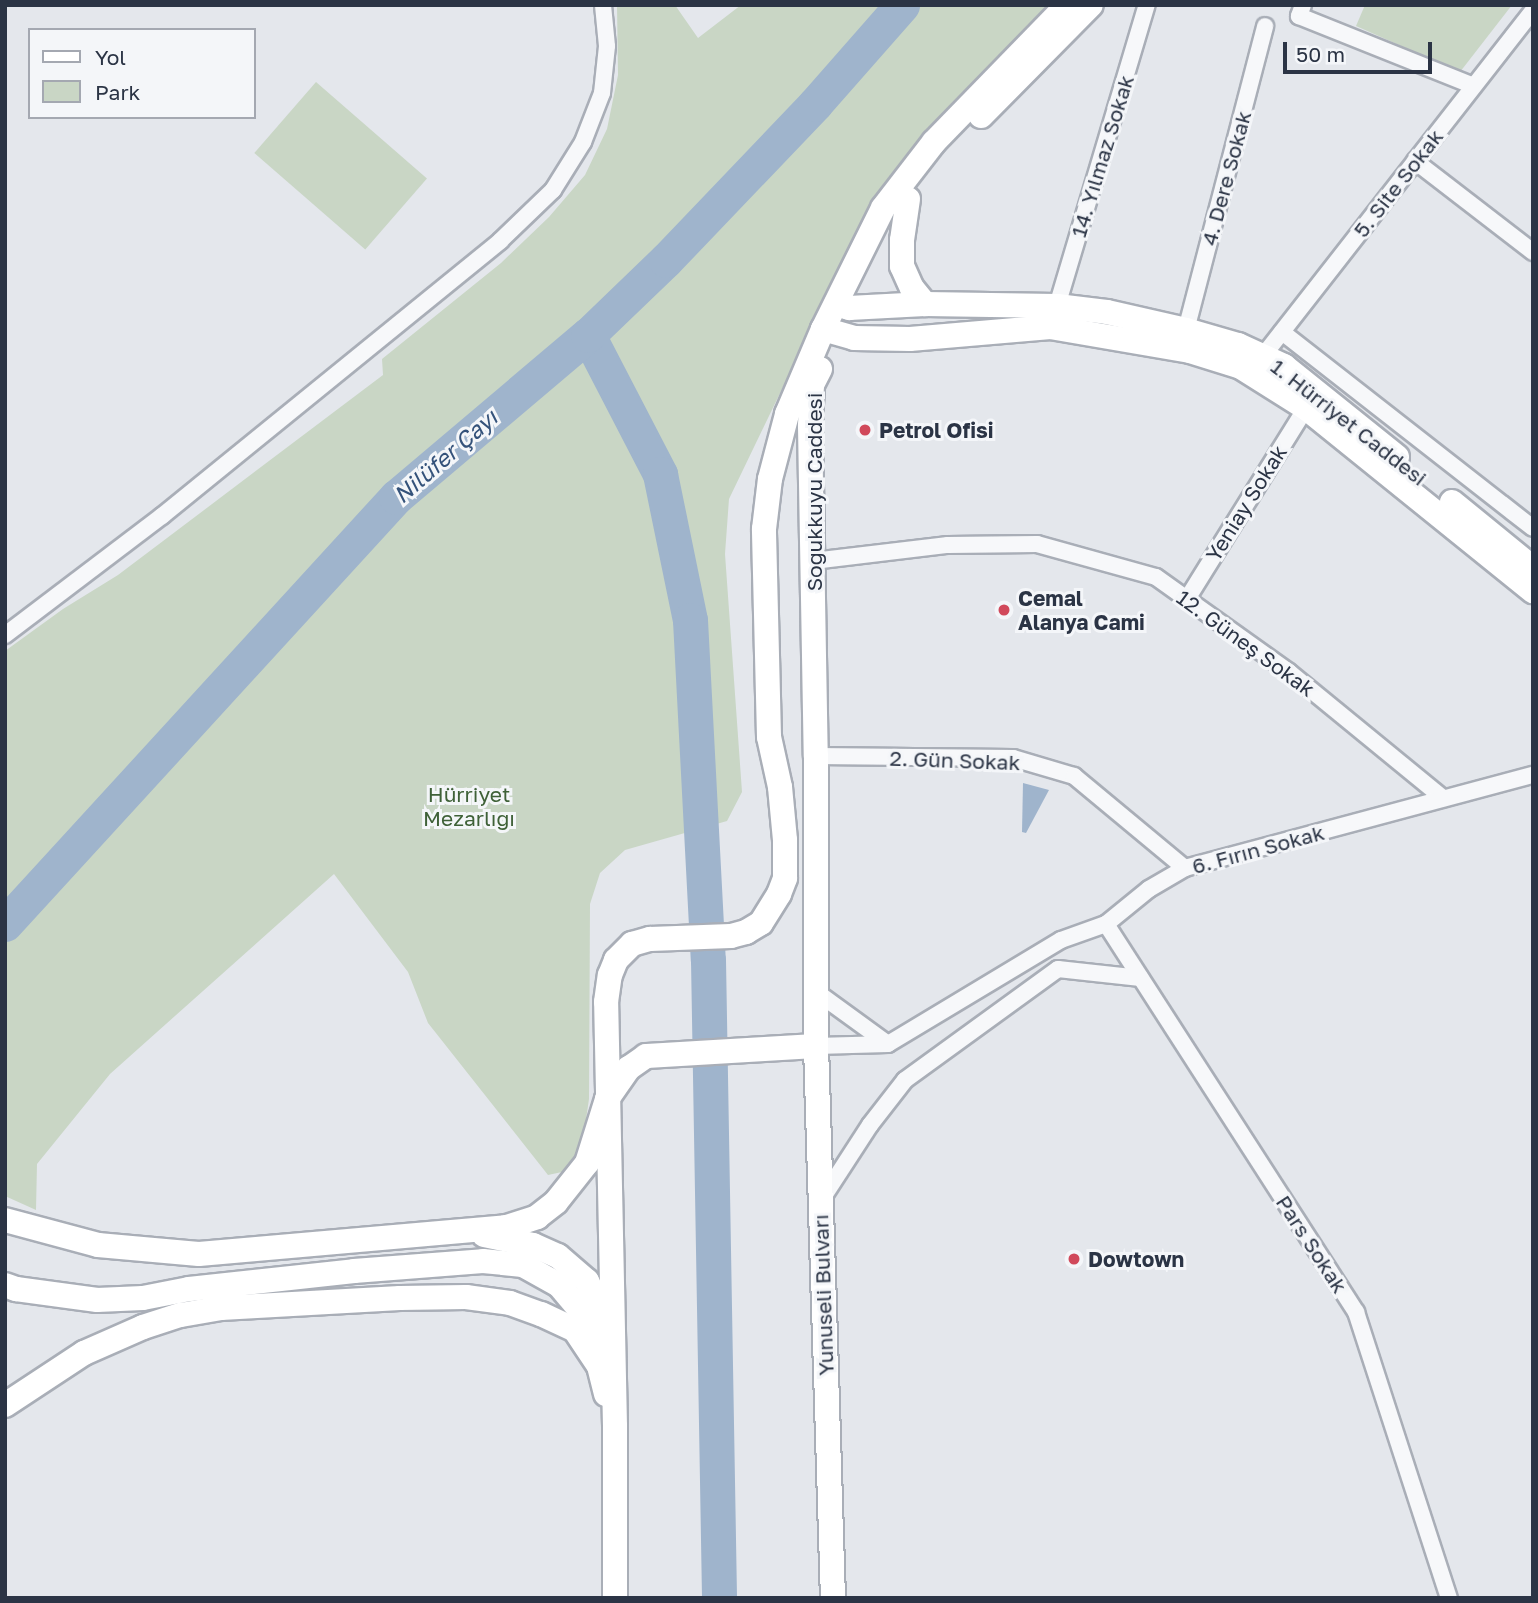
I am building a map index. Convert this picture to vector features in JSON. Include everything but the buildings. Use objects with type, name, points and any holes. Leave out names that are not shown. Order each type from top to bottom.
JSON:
[{"type":"main road","name":"Soğukkuyu Caddesi","points":[[607,1099],[606,998],[616,960],[632,944],[650,939],[731,936],[746,932],[761,923],[772,909],[785,878],[784,816],[769,737],[764,529],[770,480],[787,414],[830,332],[883,208],[934,142],[1067,5]]},
{"type":"main road","name":"Soğukkuyu Caddesi","points":[[842,306],[908,199],[999,97],[1091,5]]},
{"type":"main road","points":[[908,199],[902,240],[902,266],[912,288],[925,304]]},
{"type":"main road","name":"1. Hürriyet Caddesi","points":[[842,306],[1057,306],[1107,312],[1238,345],[1284,366],[1533,568]]},
{"type":"main road","name":"1. Hürriyet Caddesi","points":[[830,332],[854,338],[910,339],[1050,327],[1190,351],[1241,368],[1306,408],[1533,591]]},
{"type":"main road","name":"Soğukkuyu Caddesi","points":[[815,991],[816,756],[812,385],[830,332]]},
{"type":"main road","name":"Yunuseli Bulvarı","points":[[815,991],[832,1592]]},
{"type":"main road","points":[[5,1220],[99,1245],[199,1254],[517,1224],[537,1217],[556,1202],[587,1163],[607,1099],[629,1068],[646,1056],[816,1046]]},
{"type":"main road","points":[[607,1099],[615,1426],[615,1598]]},
{"type":"main road","points":[[464,1231],[533,1245],[558,1256],[587,1281],[613,1338],[628,1390],[631,1423],[628,1598]]},
{"type":"main road","points":[[5,1285],[16,1289],[97,1300],[143,1298],[190,1289],[436,1263],[483,1261],[523,1265],[559,1285],[582,1312],[600,1341],[614,1382]]},
{"type":"main road","points":[[5,1405],[84,1353],[143,1327],[181,1315],[221,1308],[336,1300],[466,1297],[510,1303],[575,1330],[599,1366],[615,1426]]},
{"type":"street","points":[[5,635],[162,516],[500,241],[552,190],[583,142],[601,93],[607,46],[603,5]]},
{"type":"street","name":"14. Yılmaz Sokak","points":[[1057,306],[1147,5]]},
{"type":"street","points":[[1301,10],[1474,86]]},
{"type":"street","name":"5. Site Sokak","points":[[1263,356],[1533,10]]},
{"type":"street","name":"4. Dere Sokak","points":[[1186,330],[1265,26]]},
{"type":"street","points":[[1415,160],[1533,252]]},
{"type":"street","name":"1. Hürriyet Caddesi","points":[[1282,332],[1533,528]]},
{"type":"street","name":"Yeniay Sokak","points":[[1187,599],[1306,408]]},
{"type":"street","name":"12. Güneş Sokak","points":[[813,561],[948,545],[1037,544],[1156,577],[1289,672],[1443,798]]},
{"type":"street","name":"2. Gün Sokak","points":[[816,756],[1013,758],[1074,775],[1185,868]]},
{"type":"street","name":"6. Fırın Sokak","points":[[816,1046],[888,1044],[1061,940],[1106,923],[1149,889],[1185,868],[1533,775]]},
{"type":"street","name":"Pars Sokak","points":[[1106,923],[1356,1312],[1449,1598]]},
{"type":"street","points":[[819,1205],[870,1125],[905,1080],[1058,969],[1141,978]]},
{"type":"street","points":[[815,991],[888,1044]]},
{"type":"green space","name":"Hürriyet Mezarlığı","points":[[617,5],[675,5],[698,38],[741,5],[1050,5],[834,281],[729,499],[725,554],[742,792],[727,821],[625,850],[600,873],[590,904],[589,1099],[584,1133],[576,1156],[562,1172],[548,1175],[428,1023],[408,972],[334,874],[110,1074],[37,1164],[36,1210],[5,1196],[5,651],[63,609],[118,575],[383,375],[382,359],[501,263],[549,217],[585,175],[607,129],[618,75]]},
{"type":"green space","points":[[1365,5],[1512,5],[1460,72],[1356,26]]},
{"type":"green space","points":[[316,82],[427,178],[365,249],[254,153]]},
{"type":"water","points":[[1023,783],[1049,790],[1026,833],[1022,832]]},
{"type":"waterway","name":"Nilüfer Çayı","points":[[5,924],[396,497],[588,335],[666,260],[815,104],[902,5]]},
{"type":"waterway","points":[[588,335],[660,474],[690,620],[708,960],[719,1598]]},
{"type":"place","name":"Petrol Ofisi","points":[[865,430]]},
{"type":"place","name":"Cemal Alanya Cami","points":[[1004,610]]},
{"type":"place","name":"Dowtown","points":[[1074,1259]]}]
